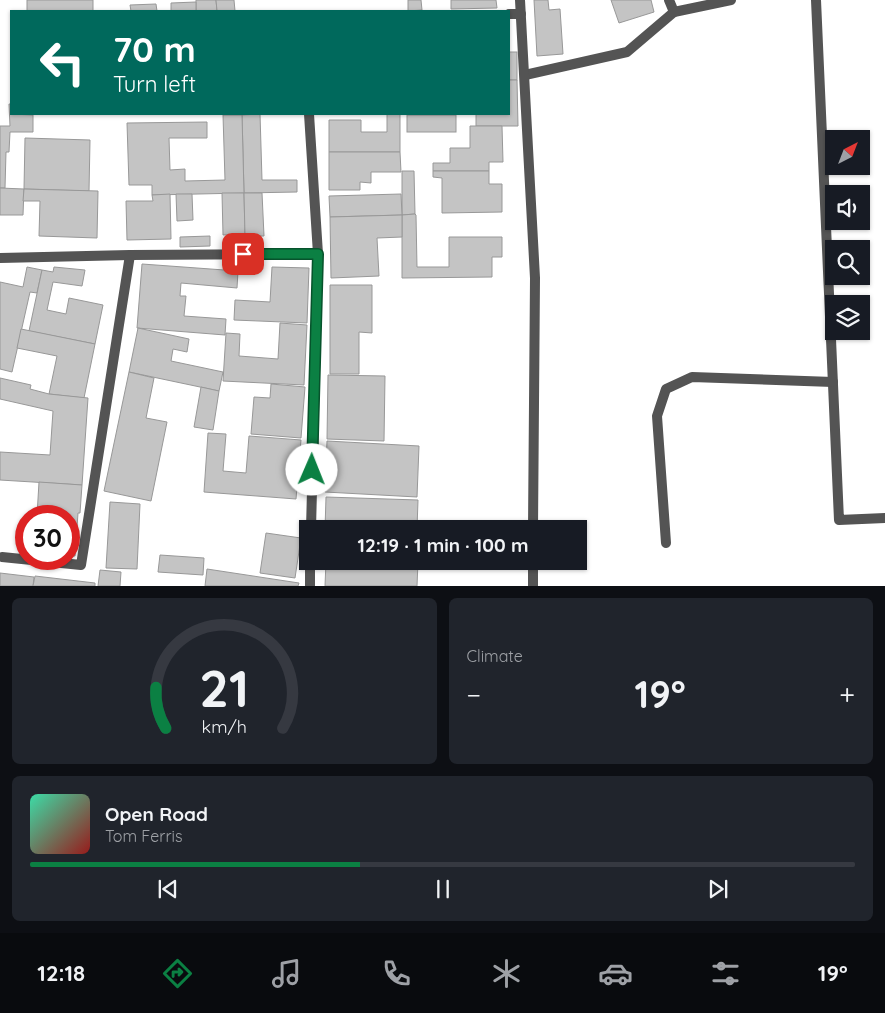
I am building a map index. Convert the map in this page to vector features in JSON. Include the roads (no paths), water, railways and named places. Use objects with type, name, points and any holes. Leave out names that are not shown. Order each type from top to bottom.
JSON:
[{"type":"street","points":[[520,0],[535,278],[533,520]]},
{"type":"street","points":[[669,0],[674,12]]},
{"type":"street","points":[[525,75],[627,52],[674,12],[731,0]]},
{"type":"street","points":[[816,0],[839,520],[885,518]]},
{"type":"street","points":[[510,14],[521,14]]},
{"type":"street","points":[[309,115],[318,254],[311,520]]},
{"type":"street","points":[[0,258],[318,254]]},
{"type":"street","points":[[2,557],[81,566],[130,255]]},
{"type":"street","points":[[666,543],[657,416],[666,389],[692,377],[833,382]]},
{"type":"street","points":[[310,570],[310,586]]},
{"type":"street","points":[[533,570],[533,586]]}]
